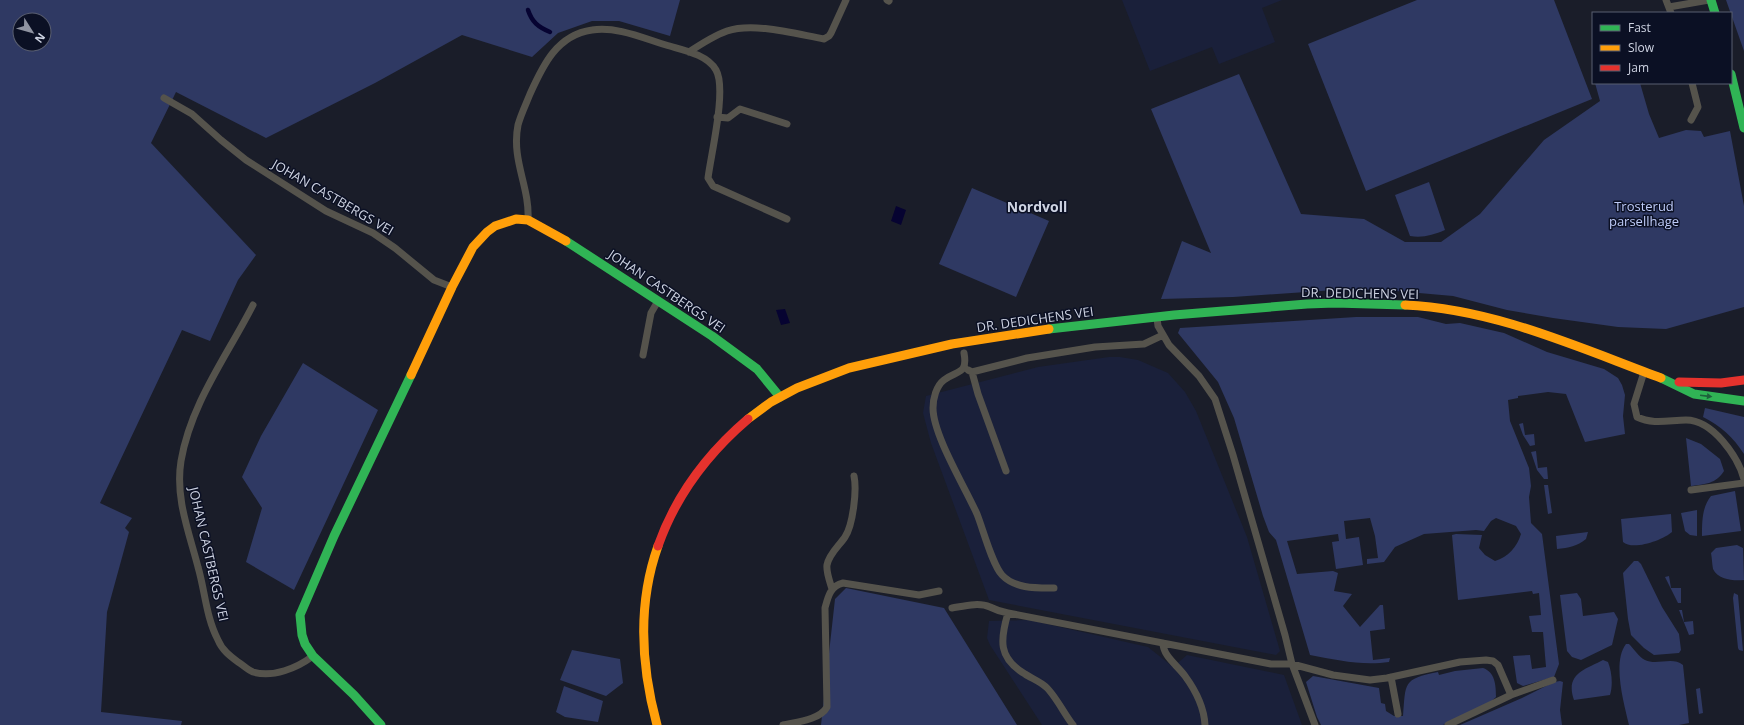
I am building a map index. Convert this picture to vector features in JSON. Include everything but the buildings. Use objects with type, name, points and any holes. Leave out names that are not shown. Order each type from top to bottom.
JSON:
[{"type":"street","points":[[1710,0],[1715,12]]},
{"type":"street","points":[[1732,78],[1744,128]]},
{"type":"street","points":[[381,725],[354,695],[326,671],[313,656],[305,644],[302,635],[300,615],[307,597],[452,287],[473,248],[487,232],[504,222],[516,219],[528,220]]},
{"type":"street","name":"JOHAN CASTBERGS VEI","points":[[528,220],[560,237],[603,264],[712,336],[757,369],[780,397]]},
{"type":"street","name":"DR. DEDICHENS VEI","points":[[657,725],[646,684],[643,636],[644,610],[647,586],[659,542],[675,506],[697,472],[725,438],[745,421],[780,397],[827,374],[939,347],[1047,329],[1156,316],[1328,303],[1427,307],[1463,312],[1509,323],[1644,372],[1670,382],[1694,394],[1744,401]]},
{"type":"street","name":"DR. DEDICHENS VEI","points":[[1670,382],[1721,383],[1744,380]]},
{"type":"lane","points":[[689,52],[727,31],[739,29],[757,29],[824,39],[831,33],[846,0]]},
{"type":"lane","points":[[1669,7],[1710,0]]},
{"type":"lane","points":[[528,220],[529,211],[517,159],[516,143],[519,124],[526,103],[542,67],[553,52],[563,42],[576,35],[593,30],[627,33],[689,52],[707,60],[716,70],[720,83],[717,117],[708,178],[710,182],[713,186],[728,194],[787,219]]},
{"type":"lane","points":[[1691,120],[1698,107],[1692,84]]},
{"type":"lane","name":"JOHAN CASTBERGS VEI","points":[[164,98],[192,114],[246,160],[326,211],[373,233],[390,244],[434,280],[452,287]]},
{"type":"lane","points":[[717,117],[728,118],[740,109],[787,124]]},
{"type":"lane","points":[[643,355],[651,313],[658,301]]},
{"type":"lane","name":"JOHAN CASTBERGS VEI","points":[[253,305],[196,408],[185,440],[181,462],[179,495],[199,570],[206,605],[221,647],[231,657],[252,671],[264,674],[291,668],[313,656]]},
{"type":"lane","points":[[1156,316],[1158,326],[1169,345],[1199,376],[1215,399],[1233,455],[1292,664],[1315,725]]},
{"type":"lane","points":[[965,368],[972,372],[1027,358],[1095,348],[1144,344],[1163,335]]},
{"type":"lane","points":[[964,353],[966,363],[965,368],[943,381],[937,389],[933,409],[935,422],[942,441],[977,514],[1002,576],[1025,586],[1054,588]]},
{"type":"lane","points":[[972,372],[978,394],[1006,471]]},
{"type":"lane","points":[[1644,372],[1634,404],[1637,417],[1644,421],[1667,422],[1687,420],[1697,422],[1708,428],[1730,451],[1740,466],[1744,479]]},
{"type":"lane","points":[[832,589],[827,566],[829,559],[846,536],[850,526],[854,492],[854,476]]},
{"type":"lane","points":[[1691,490],[1744,483]]},
{"type":"lane","points":[[783,725],[815,717],[823,713],[828,707],[824,622],[828,597],[832,589],[843,583],[919,595],[939,591]]},
{"type":"lane","points":[[952,608],[968,605],[989,606],[1008,614],[1271,664],[1292,664],[1333,675],[1370,680],[1460,662],[1486,660],[1493,661],[1498,665],[1511,695]]},
{"type":"lane","points":[[1008,614],[1002,639],[1003,649],[1008,660],[1013,667],[1046,687],[1073,725]]},
{"type":"lane","points":[[1163,643],[1163,649],[1167,655],[1184,674],[1195,690],[1203,710],[1205,725]]},
{"type":"lane","points":[[1391,677],[1398,714]]},
{"type":"lane","points":[[1448,725],[1511,695],[1554,680]]},
{"type":"shaded area","points":[[1122,0],[1282,0],[1262,8],[1275,42],[1219,64],[1212,47],[1150,71]]},
{"type":"shaded area","points":[[896,206],[906,210],[901,225],[891,221]]},
{"type":"shaded area","points":[[785,309],[790,323],[781,325],[776,310]]},
{"type":"shaded area","points":[[1109,357],[1138,360],[1168,373],[1185,392],[1196,411],[1247,537],[1280,651],[1276,655],[989,600],[931,443],[923,413],[926,396],[1038,367]]},
{"type":"shaded area","points":[[1029,620],[1148,647],[1173,667],[1187,655],[1284,675],[1302,725],[1042,725],[990,645],[987,638],[989,621]]},
{"type":"green space","points":[[0,0],[680,0],[670,36],[619,21],[592,21],[558,33],[532,57],[462,35],[375,83],[266,138],[176,92],[151,143],[256,255],[238,280],[210,341],[182,330],[100,503],[132,518],[125,528],[129,532],[107,612],[101,712],[182,721],[181,725],[0,725]]},
{"type":"green space","points":[[1417,0],[1554,0],[1592,99],[1366,191],[1308,44]]},
{"type":"green space","points":[[1726,0],[1744,0],[1744,51],[1732,17],[1732,12],[1730,12]]},
{"type":"green space","name":"Trosterud parsellhage","points":[[1239,74],[1301,214],[1364,219],[1405,242],[1441,242],[1480,214],[1544,140],[1600,101],[1595,84],[1640,84],[1649,114],[1659,138],[1686,130],[1701,131],[1704,137],[1730,131],[1744,206],[1744,307],[1666,329],[1618,327],[1553,318],[1507,310],[1453,296],[1385,290],[1349,289],[1233,297],[1161,299],[1182,241],[1211,253],[1151,109]]},
{"type":"green space","points":[[1429,182],[1445,230],[1428,236],[1410,236],[1395,195]]},
{"type":"green space","points":[[972,188],[1049,221],[1016,297],[939,264]]},
{"type":"green space","points":[[1356,317],[1418,317],[1446,324],[1460,323],[1504,333],[1547,352],[1604,369],[1618,378],[1622,385],[1625,395],[1623,416],[1625,434],[1585,442],[1566,394],[1548,392],[1518,396],[1518,398],[1508,400],[1510,421],[1529,468],[1531,486],[1529,497],[1531,523],[1542,534],[1559,664],[1554,677],[1523,686],[1517,683],[1513,656],[1530,655],[1532,669],[1546,667],[1543,632],[1532,632],[1529,616],[1541,615],[1539,593],[1533,594],[1532,591],[1458,600],[1452,535],[1482,535],[1479,548],[1485,555],[1495,561],[1504,557],[1511,551],[1521,534],[1516,526],[1496,518],[1491,521],[1484,531],[1476,530],[1424,534],[1395,547],[1384,562],[1367,564],[1367,559],[1378,558],[1375,536],[1370,518],[1344,521],[1346,539],[1359,537],[1363,565],[1336,569],[1332,542],[1339,541],[1338,534],[1287,541],[1297,574],[1333,571],[1338,573],[1334,591],[1352,594],[1343,606],[1360,627],[1380,605],[1383,605],[1385,629],[1370,631],[1373,660],[1390,658],[1389,662],[1359,663],[1310,655],[1276,540],[1269,532],[1263,516],[1234,418],[1218,382],[1178,333],[1180,328]]},
{"type":"green space","points":[[303,363],[378,410],[294,590],[246,562],[262,508],[242,477],[261,436]]},
{"type":"green space","points":[[1705,408],[1744,417],[1744,454],[1726,432],[1703,417]]},
{"type":"green space","points":[[1523,423],[1525,435],[1534,434],[1535,445],[1530,446],[1523,435],[1519,424]]},
{"type":"green space","points":[[1686,438],[1701,444],[1720,459],[1724,471],[1717,479],[1710,483],[1691,486]]},
{"type":"green space","points":[[1536,451],[1538,468],[1547,467],[1548,479],[1544,479],[1537,470],[1531,452]]},
{"type":"green space","points":[[1544,485],[1548,485],[1552,513],[1548,514]]},
{"type":"green space","points":[[1735,491],[1741,531],[1702,536],[1702,520],[1708,500],[1711,496]]},
{"type":"green space","points":[[1697,510],[1697,536],[1690,535],[1685,531],[1681,513]]},
{"type":"green space","points":[[1671,514],[1672,532],[1668,535],[1641,545],[1623,542],[1621,519]]},
{"type":"green space","points":[[1588,532],[1586,539],[1576,545],[1557,549],[1556,536]]},
{"type":"green space","points":[[1737,545],[1743,548],[1744,580],[1722,578],[1715,573],[1713,569],[1711,553],[1716,548]]},
{"type":"green space","points":[[1634,561],[1638,561],[1641,564],[1662,607],[1679,634],[1681,650],[1679,653],[1654,655],[1644,648],[1631,635],[1623,573]]},
{"type":"green space","points":[[1669,576],[1671,588],[1681,588],[1681,603],[1678,603],[1665,577]]},
{"type":"green space","points":[[846,588],[944,608],[1017,725],[821,725],[835,599]]},
{"type":"green space","points":[[1577,593],[1581,599],[1583,616],[1614,612],[1618,619],[1612,645],[1581,660],[1572,657],[1567,651],[1560,595]]},
{"type":"green space","points":[[1734,593],[1738,595],[1743,651],[1739,650],[1738,648],[1733,598]]},
{"type":"green space","points":[[1679,610],[1682,610],[1684,622],[1693,621],[1694,634],[1689,635]]},
{"type":"green space","points":[[1626,644],[1629,644],[1643,659],[1650,662],[1674,661],[1683,665],[1689,723],[1679,725],[1629,725],[1622,695],[1619,672],[1622,652]]},
{"type":"green space","points":[[572,650],[620,659],[623,683],[606,696],[560,680]]},
{"type":"green space","points":[[1603,660],[1608,662],[1612,678],[1610,695],[1574,700],[1572,684],[1574,679],[1583,670]]},
{"type":"green space","points":[[1483,668],[1490,673],[1494,680],[1496,697],[1486,706],[1443,725],[1321,725],[1306,682],[1313,676],[1379,688],[1381,703],[1385,704],[1386,711],[1394,716],[1403,716],[1406,689],[1412,680],[1438,672],[1439,675],[1455,671]]},
{"type":"green space","points":[[1554,682],[1563,682],[1560,710],[1562,725],[1460,725],[1522,698]]},
{"type":"green space","points":[[564,686],[603,701],[598,722],[565,717],[556,712]]},
{"type":"green space","points":[[1700,688],[1703,713],[1699,714],[1696,689]]},
{"type":"waterway","points":[[528,10],[531,18],[536,24],[550,32]]},
{"type":"traffic: fast","points":[[1711,0],[1715,12]]},
{"type":"traffic: fast","points":[[1732,78],[1744,128]]},
{"type":"traffic: fast","points":[[566,241],[712,336],[757,369],[780,397]]},
{"type":"traffic: fast","points":[[1049,329],[1174,315],[1307,304],[1335,303],[1405,305]]},
{"type":"traffic: fast","points":[[381,725],[354,695],[313,656],[305,644],[302,635],[300,615],[334,536],[411,375]]},
{"type":"traffic: fast","points":[[1661,378],[1694,394],[1744,401]]},
{"type":"traffic: slow","points":[[411,375],[452,287],[473,247],[487,232],[495,226],[516,219],[528,220],[566,241]]},
{"type":"traffic: slow","points":[[1405,305],[1438,308],[1471,314],[1535,331],[1661,378]]},
{"type":"traffic: slow","points":[[748,419],[771,402],[797,388],[849,368],[952,344],[1049,329]]},
{"type":"traffic: slow","points":[[657,725],[647,680],[644,613],[651,568],[658,546]]},
{"type":"traffic: jam","points":[[1679,382],[1721,383],[1744,380]]},
{"type":"traffic: jam","points":[[658,546],[665,527],[694,476],[719,446],[748,419]]},
{"type":"district","name":"Nordvoll","points":[[1037,207]]}]
